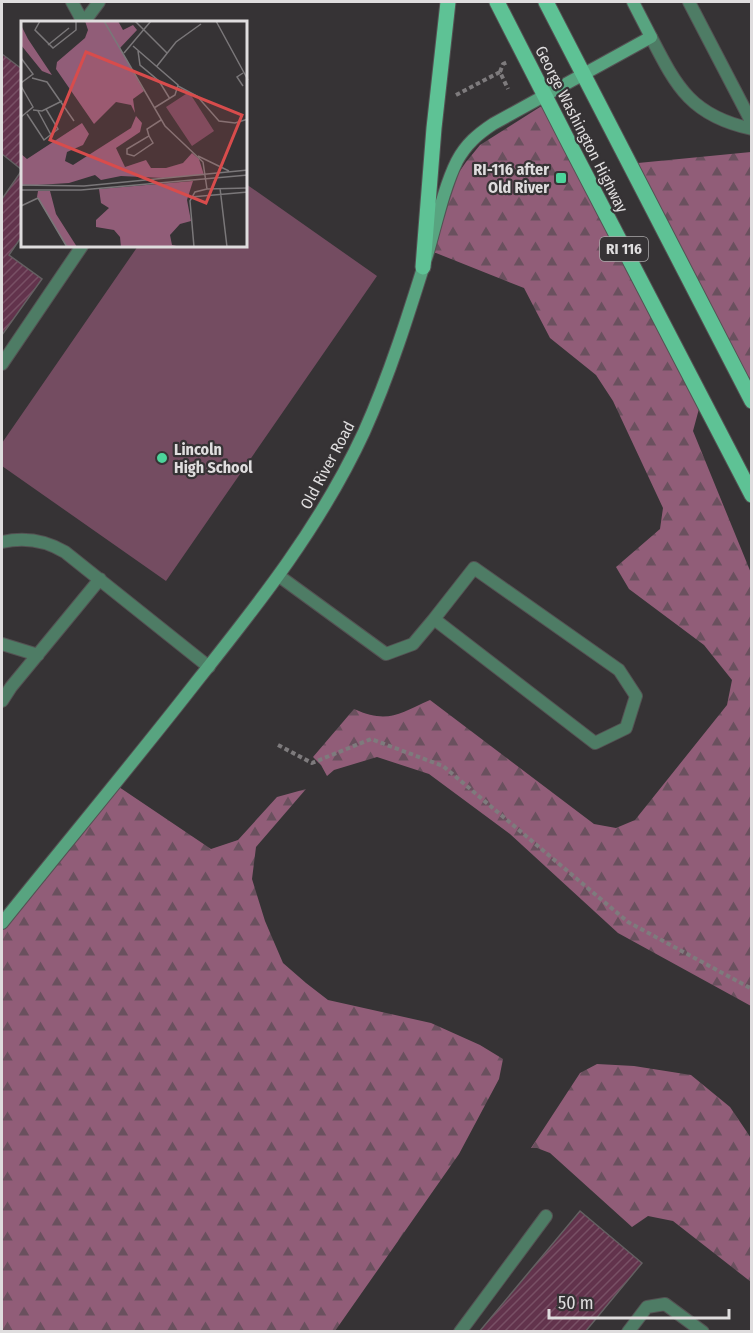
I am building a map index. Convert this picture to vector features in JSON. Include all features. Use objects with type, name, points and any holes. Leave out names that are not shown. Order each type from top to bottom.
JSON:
[{"type":"main road","points":[[423,267],[434,128],[448,2]]},
{"type":"main road","name":"George Washington Highway","points":[[497,2],[752,495]]},
{"type":"main road","name":"George Washington Highway","points":[[546,2],[752,401]]},
{"type":"main road","points":[[633,2],[651,37]]},
{"type":"main road","name":"Old River Road","points":[[2,923],[209,667],[279,576],[324,508],[354,453],[388,373],[450,179],[464,150],[472,140],[493,124],[651,37]]},
{"type":"street","points":[[72,2],[83,21]]},
{"type":"street","points":[[85,21],[99,2]]},
{"type":"street","points":[[689,2],[752,123]]},
{"type":"street","points":[[651,37],[669,72],[684,94],[708,113],[738,126],[752,129]]},
{"type":"street","points":[[2,364],[81,248]]},
{"type":"street","points":[[2,542],[22,539],[56,546],[209,667]]},
{"type":"street","points":[[279,576],[386,654],[413,645],[474,568],[619,670],[636,696],[626,728],[596,743],[434,619]]},
{"type":"street","points":[[2,701],[99,579]]},
{"type":"street","points":[[2,644],[38,655]]},
{"type":"street","points":[[460,1332],[546,1216]]},
{"type":"street","points":[[628,1332],[647,1307],[665,1304],[703,1332]]},
{"type":"path","points":[[452,97],[500,72],[503,64],[509,62]]},
{"type":"path","points":[[500,72],[508,89]]},
{"type":"path","points":[[278,745],[312,763],[371,739],[443,766],[628,922],[752,989]]},
{"type":"shaded area","points":[[248,185],[377,276],[166,581],[2,466],[2,443],[137,248],[248,248]]},
{"type":"green space","points":[[551,101],[703,394],[693,431],[751,573],[751,1006],[618,933],[510,834],[429,774],[377,757],[334,770],[327,776],[313,757],[354,709],[376,716],[385,716],[401,713],[430,700],[594,824],[616,828],[635,820],[727,705],[732,680],[704,645],[629,589],[616,567],[660,529],[663,508],[613,401],[596,375],[550,338],[524,288],[431,253],[453,181],[466,162],[480,145]]},
{"type":"green space","points":[[751,152],[751,401],[635,165]]},
{"type":"green space","points":[[119,787],[211,849],[238,840],[277,797],[306,789],[256,847],[252,879],[265,921],[283,963],[328,1000],[431,1023],[480,1045],[503,1059],[499,1079],[459,1154],[335,1331],[2,1331],[2,927]]},
{"type":"green space","points":[[597,1064],[634,1066],[691,1075],[730,1107],[751,1138],[751,1282],[673,1221],[648,1216],[632,1227],[550,1153],[531,1148],[580,1073]]},
{"type":"building","points":[[2,54],[21,68],[21,169],[2,154]]},
{"type":"building","points":[[21,171],[21,237],[9,255],[42,279],[2,335],[2,199]]},
{"type":"building","points":[[580,1211],[642,1263],[585,1332],[479,1332]]},
{"type":"place","name":"RI-116 after Old River","points":[[561,178]]},
{"type":"place","name":"Lincoln High School","points":[[162,458]]}]
